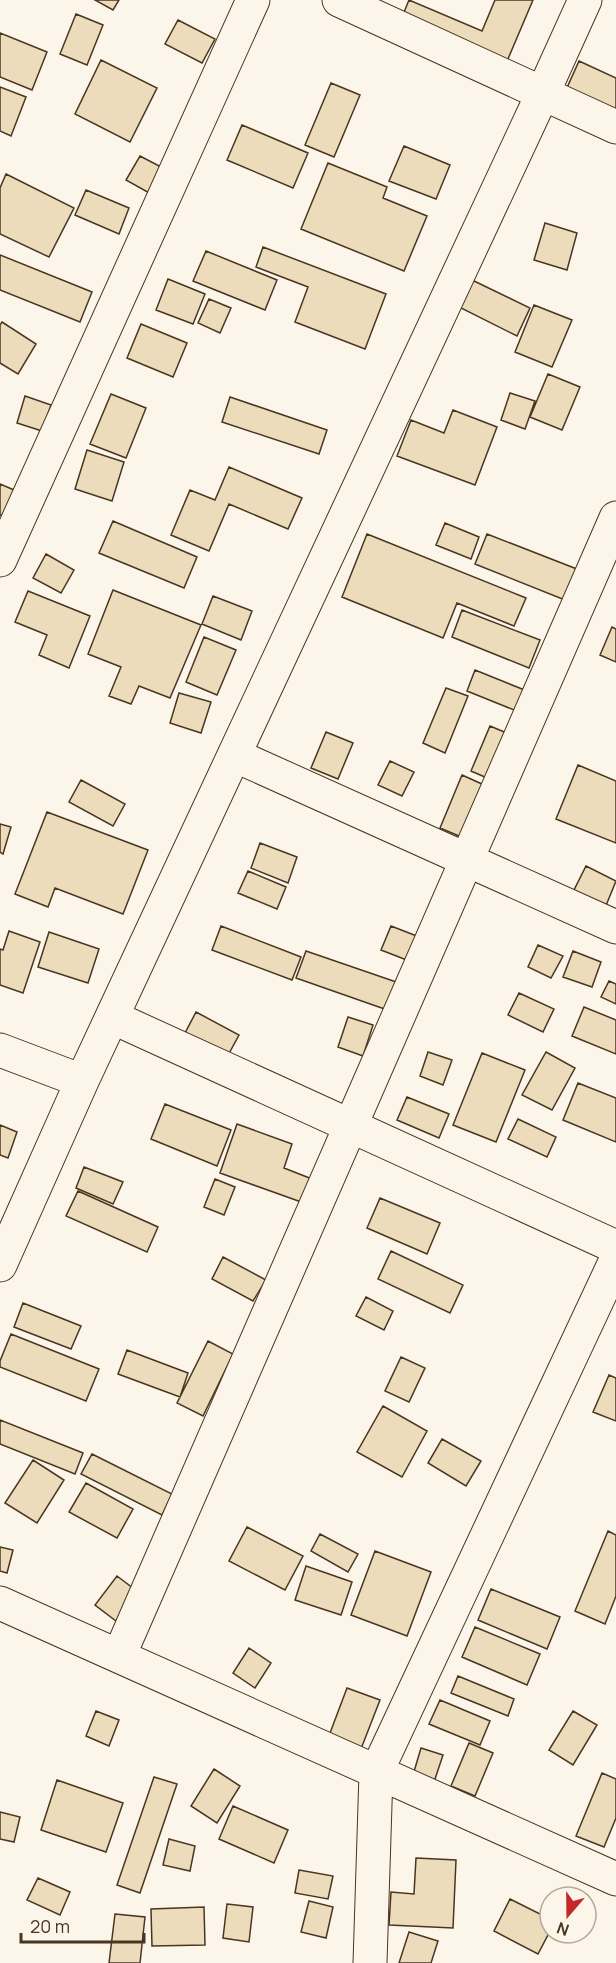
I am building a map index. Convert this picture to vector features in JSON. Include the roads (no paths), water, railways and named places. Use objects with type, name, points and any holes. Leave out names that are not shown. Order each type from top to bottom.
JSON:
[{"type":"street","points":[[0,560],[253,0]]},
{"type":"street","points":[[339,0],[616,127]]},
{"type":"street","points":[[0,1265],[82,1081],[585,0]]},
{"type":"street","points":[[119,1656],[616,519]]},
{"type":"street","points":[[234,755],[616,927]]},
{"type":"street","points":[[112,1017],[616,1247]]},
{"type":"street","points":[[0,1050],[82,1081]]},
{"type":"street","points":[[370,1963],[376,1773],[616,1260]]},
{"type":"street","points":[[0,1603],[616,1879]]}]
